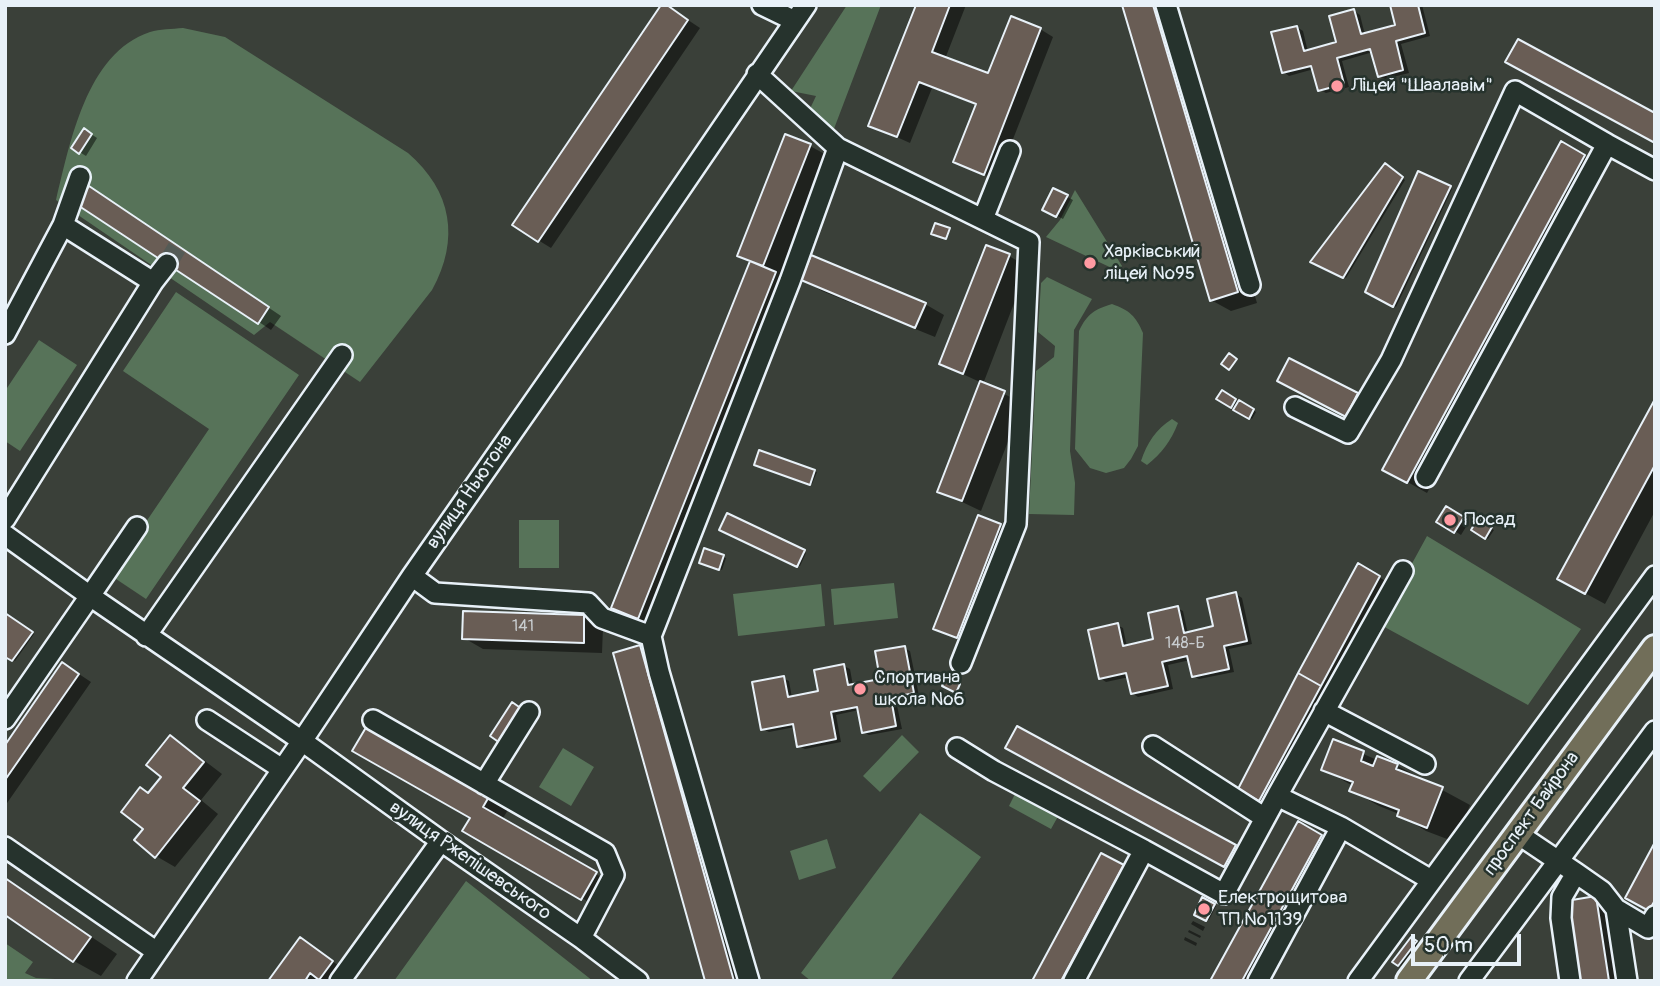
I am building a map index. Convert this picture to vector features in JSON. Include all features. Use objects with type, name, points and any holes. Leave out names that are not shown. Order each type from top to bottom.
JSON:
[{"type":"main road","name":"проспект Байрона","points":[[1409,981],[1655,648]]},
{"type":"street","points":[[762,5],[800,13]]},
{"type":"street","points":[[1166,5],[1251,285]]},
{"type":"street","name":"вулиця Ньютона","points":[[137,981],[800,13]]},
{"type":"street","points":[[757,74],[838,148],[1029,242],[1016,524],[961,663]]},
{"type":"street","points":[[1295,407],[1348,433],[1391,360],[1515,91],[1655,170]]},
{"type":"street","points":[[1426,477],[1607,144]]},
{"type":"street","points":[[749,981],[651,636],[790,281],[838,148]]},
{"type":"street","points":[[983,219],[1010,151]]},
{"type":"street","points":[[5,334],[63,225],[80,177]]},
{"type":"street","points":[[63,225],[153,282]]},
{"type":"street","points":[[5,519],[153,282],[167,264]]},
{"type":"street","points":[[146,636],[342,355]]},
{"type":"street","points":[[5,719],[137,527]]},
{"type":"street","name":"вулиця Ржепішевського","points":[[5,535],[146,636],[302,741],[638,981]]},
{"type":"street","points":[[957,748],[994,771],[1224,894],[1403,571]]},
{"type":"street","points":[[412,576],[435,593],[588,603],[602,618],[651,636]]},
{"type":"street","points":[[1357,981],[1655,576]]},
{"type":"street","points":[[1324,711],[1425,764]]},
{"type":"street","points":[[497,786],[528,712]]},
{"type":"street","points":[[207,720],[282,769]]},
{"type":"street","points":[[373,720],[563,821],[605,853],[614,875],[581,938]]},
{"type":"street","points":[[1469,981],[1655,731]]},
{"type":"street","points":[[1153,746],[1265,818]]},
{"type":"street","points":[[1277,796],[1340,827],[1431,880]]},
{"type":"street","points":[[1258,981],[1340,827]]},
{"type":"street","points":[[1518,834],[1602,891],[1616,909],[1648,928],[1655,916]]},
{"type":"street","points":[[340,981],[440,841]]},
{"type":"street","points":[[5,847],[157,952]]},
{"type":"street","points":[[1074,981],[1144,850]]},
{"type":"street","points":[[1570,981],[1561,918],[1562,897],[1577,873]]},
{"type":"street","points":[[1616,909],[1628,981]]},
{"type":"green space","points":[[847,5],[881,5],[832,134],[808,113],[816,96],[791,91]]},
{"type":"green space","points":[[183,28],[225,37],[408,153],[434,183],[447,217],[446,252],[441,271],[432,290],[360,382],[270,322],[254,335],[56,200],[84,103],[110,59],[128,43],[150,32]]},
{"type":"green space","points":[[1075,190],[1122,266],[1118,271],[1046,237],[1060,220]]},
{"type":"green space","points":[[1047,277],[1092,299],[1074,330],[1070,451],[1075,483],[1074,515],[1029,514],[1036,371],[1054,357],[1055,346],[1038,332],[1041,283]]},
{"type":"green space","points":[[176,292],[299,375],[146,599],[110,575],[209,429],[123,371]]},
{"type":"green space","points":[[1112,304],[1131,314],[1143,333],[1138,446],[1124,468],[1106,473],[1090,468],[1075,449],[1079,331],[1092,313]]},
{"type":"green space","points":[[39,340],[77,365],[20,451],[5,441],[5,391]]},
{"type":"green space","points":[[1172,419],[1178,423],[1172,435],[1162,451],[1147,465],[1141,461],[1149,442],[1161,427]]},
{"type":"green space","points":[[519,520],[559,520],[559,568],[519,568]]},
{"type":"green space","points":[[1427,536],[1581,629],[1528,705],[1379,624]]},
{"type":"green space","points":[[894,583],[898,618],[834,625],[831,589]]},
{"type":"green space","points":[[821,584],[825,626],[738,636],[733,594]]},
{"type":"green space","points":[[902,735],[919,752],[880,792],[863,776]]},
{"type":"green space","points":[[563,748],[594,767],[571,806],[539,787]]},
{"type":"green space","points":[[1018,788],[1061,811],[1051,829],[1009,806]]},
{"type":"green space","points":[[920,813],[981,857],[890,981],[811,981],[801,973]]},
{"type":"green space","points":[[827,839],[836,868],[799,880],[790,851]]},
{"type":"green space","points":[[466,881],[593,981],[394,981]]},
{"type":"green space","points":[[5,943],[33,962],[25,973],[36,978],[93,981],[5,981]]},
{"type":"building","points":[[661,5],[667,5],[688,20],[538,242],[512,225]]},
{"type":"building","points":[[916,5],[950,5],[932,52],[988,73],[1011,16],[1041,28],[984,175],[953,162],[976,104],[919,82],[897,137],[868,126]]},
{"type":"building","points":[[1122,5],[1153,5],[1238,292],[1210,301]]},
{"type":"building","name":"Ліцей \"Шаалавім\"","points":[[1390,5],[1418,5],[1425,33],[1396,41],[1403,70],[1378,77],[1370,49],[1337,58],[1344,84],[1318,91],[1311,66],[1282,73],[1271,32],[1297,26],[1304,51],[1336,42],[1329,16],[1354,9],[1361,34],[1395,25]]},
{"type":"building","points":[[1518,39],[1655,113],[1655,143],[1505,62]]},
{"type":"building","points":[[84,128],[92,134],[79,154],[71,148]]},
{"type":"building","points":[[785,134],[811,144],[763,266],[737,256]]},
{"type":"building","points":[[1561,141],[1585,155],[1407,483],[1382,470]]},
{"type":"building","points":[[1385,163],[1403,177],[1343,278],[1310,262]]},
{"type":"building","points":[[1418,171],[1451,186],[1393,307],[1365,292]]},
{"type":"building","points":[[89,186],[269,307],[258,324],[76,204]]},
{"type":"building","points":[[1053,188],[1068,195],[1056,217],[1042,210]]},
{"type":"building","points":[[935,223],[950,228],[946,239],[931,234]]},
{"type":"building","points":[[986,245],[1010,254],[963,374],[939,364]]},
{"type":"building","points":[[811,255],[926,303],[915,328],[801,280]]},
{"type":"building","points":[[750,261],[776,272],[638,619],[611,608]]},
{"type":"building","points":[[1229,353],[1237,359],[1229,370],[1221,364]]},
{"type":"building","points":[[1289,358],[1358,393],[1346,417],[1277,381]]},
{"type":"building","points":[[980,381],[1005,391],[962,501],[937,492]]},
{"type":"building","points":[[1222,390],[1236,399],[1231,408],[1216,399]]},
{"type":"building","points":[[1655,399],[1655,465],[1585,594],[1557,579]]},
{"type":"building","points":[[1239,400],[1254,409],[1249,419],[1233,410]]},
{"type":"building","points":[[759,450],[815,470],[810,485],[754,465]]},
{"type":"building","name":"Посад","points":[[1446,506],[1464,517],[1454,533],[1436,522]]},
{"type":"building","points":[[727,513],[805,550],[797,567],[719,530]]},
{"type":"building","points":[[978,515],[1001,524],[957,638],[933,629]]},
{"type":"building","points":[[1478,518],[1492,527],[1485,539],[1471,530]]},
{"type":"building","points":[[704,548],[724,555],[719,570],[699,563]]},
{"type":"building","points":[[1358,563],[1380,576],[1321,686],[1298,673]]},
{"type":"building","points":[[1236,592],[1247,641],[1224,646],[1229,669],[1192,677],[1187,656],[1162,662],[1168,686],[1131,694],[1126,673],[1099,679],[1088,630],[1118,623],[1123,646],[1153,639],[1148,613],[1178,606],[1184,633],[1213,626],[1207,599]]},
{"type":"building","points":[[463,611],[584,615],[584,643],[462,639]]},
{"type":"building","points":[[5,613],[33,632],[12,661],[5,657]]},
{"type":"building","points":[[640,645],[734,981],[705,981],[613,653]]},
{"type":"building","points":[[905,646],[914,693],[891,698],[896,726],[862,733],[857,707],[831,712],[836,739],[797,747],[793,724],[761,730],[752,682],[784,676],[788,697],[818,691],[814,670],[844,664],[848,685],[880,679],[875,651]]},
{"type":"building","points":[[62,662],[79,674],[5,780],[5,745]]},
{"type":"building","points":[[1298,673],[1321,686],[1259,801],[1238,789]]},
{"type":"building","points":[[946,678],[960,684],[956,693],[942,686]]},
{"type":"building","points":[[512,702],[522,709],[500,743],[490,736]]},
{"type":"building","points":[[368,724],[490,795],[483,807],[597,872],[581,900],[462,831],[470,818],[352,751]]},
{"type":"building","points":[[1017,726],[1236,845],[1224,867],[1005,748]]},
{"type":"building","points":[[170,735],[204,762],[183,788],[200,801],[155,858],[134,840],[143,829],[121,812],[140,787],[148,793],[161,777],[146,765]]},
{"type":"building","points":[[1333,739],[1364,751],[1361,761],[1373,766],[1377,756],[1398,764],[1396,769],[1443,787],[1427,828],[1397,816],[1399,810],[1349,791],[1353,782],[1321,770]]},
{"type":"building","points":[[1298,821],[1322,835],[1242,981],[1210,981]]},
{"type":"building","points":[[1655,842],[1655,900],[1649,911],[1625,898]]},
{"type":"building","points":[[1101,853],[1124,865],[1061,981],[1032,981]]},
{"type":"building","points":[[5,878],[91,937],[73,962],[5,915]]},
{"type":"building","points":[[1596,896],[1609,981],[1578,981],[1566,901]]},
{"type":"building","name":"Електрощитова ТП №1139","points":[[1202,897],[1215,904],[1206,921],[1194,915]]},
{"type":"building","points":[[300,937],[333,961],[319,980],[310,973],[305,981],[268,981]]},
{"type":"building","points":[[1411,937],[1417,941],[1398,966],[1392,962]]},
{"type":"tunnel","points":[[167,264],[178,246]]},
{"type":"place","name":"Ліцей \"Шаалавім\"","points":[[1337,86]]},
{"type":"place","name":"Харківський ліцей №95","points":[[1090,263]]},
{"type":"place","name":"Посад","points":[[1450,520]]},
{"type":"place","name":"Спортивна школа №6","points":[[860,689]]},
{"type":"place","name":"Електрощитова ТП №1139","points":[[1204,909]]}]
